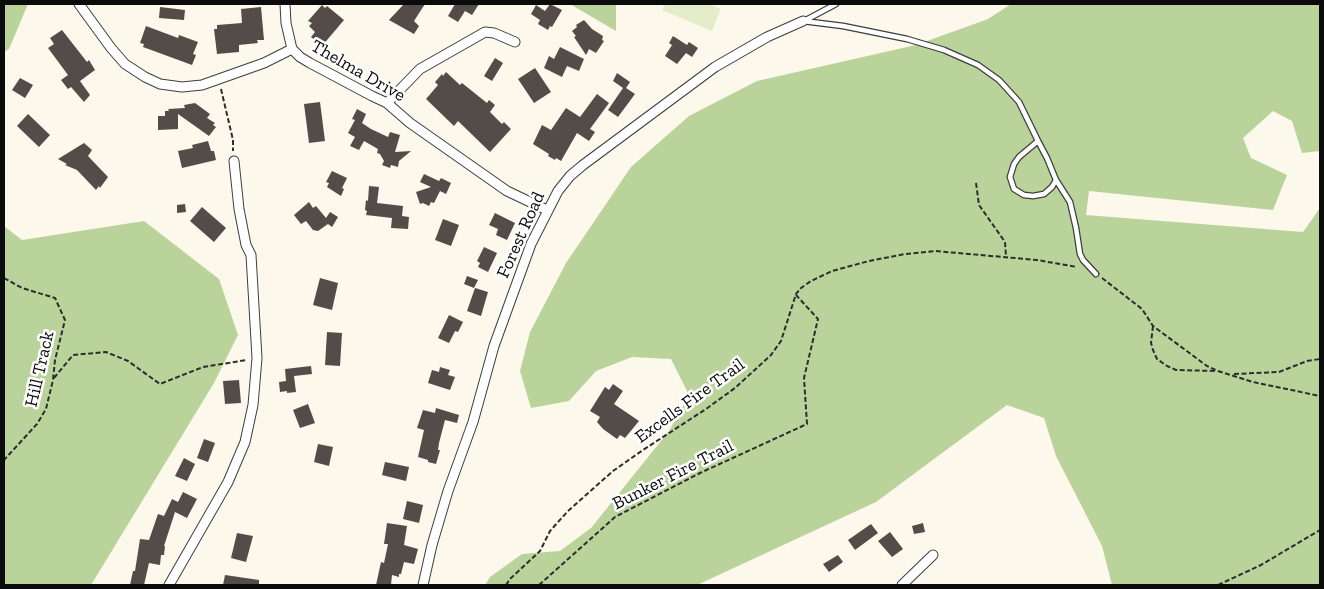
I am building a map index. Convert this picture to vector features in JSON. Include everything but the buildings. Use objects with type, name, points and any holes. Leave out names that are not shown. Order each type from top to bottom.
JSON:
[{"type":"street","name":"Thelma Drive","points":[[79,4],[111,48],[126,64],[145,77],[160,84],[182,87],[202,85],[264,63],[292,48],[300,57],[310,63],[387,102],[410,122],[500,186],[547,210]]},
{"type":"street","points":[[285,4],[286,23],[292,48]]},
{"type":"street","name":"Forest Road","points":[[423,585],[440,518],[473,422],[494,346],[531,244],[558,191],[570,176],[715,66],[767,37],[803,21]]},
{"type":"street","points":[[387,102],[420,69],[485,32],[494,33],[515,42]]},
{"type":"street","points":[[169,585],[228,482],[245,442],[253,405],[257,358],[252,255],[246,245],[242,227],[234,161]]},
{"type":"street","points":[[902,585],[933,555]]},
{"type":"lane","name":"Forest Road","points":[[803,21],[836,4]]},
{"type":"lane","points":[[803,21],[843,26],[908,39],[944,50],[978,65],[999,80],[1019,102],[1056,180],[1070,202],[1080,254],[1096,274]]},
{"type":"lane","points":[[1038,141],[1019,157],[1014,164],[1010,177],[1014,189],[1024,195],[1044,194],[1052,187],[1056,180]]},
{"type":"path","points":[[219,80],[233,140],[234,161]]},
{"type":"path","points":[[976,183],[979,205],[1005,242],[1006,257]]},
{"type":"path","points":[[796,294],[801,288],[832,271],[905,254],[948,252],[1073,265],[1080,268]]},
{"type":"path","points":[[1096,274],[1142,309],[1153,326],[1207,366],[1253,382],[1320,396]]},
{"type":"path","name":"Hill Track","points":[[4,278],[22,288],[55,298],[65,320],[55,360],[49,400],[44,415],[4,460]]},
{"type":"path","name":"Bunker Fire Trail","points":[[539,585],[615,517],[700,473],[807,424],[804,378],[818,318],[796,294]]},
{"type":"path","name":"Excells Fire Trail","points":[[506,585],[510,579],[540,552],[550,531],[568,511],[614,471],[735,388],[771,355],[781,341],[796,294]]},
{"type":"path","points":[[1153,326],[1151,343],[1153,350],[1157,358],[1167,366],[1176,370],[1218,371]]},
{"type":"path","points":[[53,380],[73,355],[106,352],[128,361],[160,384],[203,367],[257,358]]},
{"type":"path","points":[[1232,375],[1279,372],[1308,361],[1320,359]]},
{"type":"path","points":[[1218,585],[1261,565],[1320,530]]},
{"type":"green space","points":[[4,4],[28,4],[9,49],[4,52]]},
{"type":"green space","points":[[570,4],[616,4],[616,31]]},
{"type":"green space","points":[[665,4],[709,4],[721,9],[712,31],[662,10]]},
{"type":"green space","points":[[1011,4],[1320,4],[1320,151],[1302,153],[1292,121],[1273,111],[1243,138],[1251,158],[1287,175],[1273,210],[1089,191],[1086,215],[1303,232],[1320,208],[1320,585],[1112,585],[1102,546],[1056,456],[1044,418],[1007,405],[876,502],[697,585],[485,585],[490,577],[522,554],[560,551],[591,528],[669,431],[689,395],[671,359],[632,357],[596,371],[569,401],[531,408],[520,371],[530,332],[566,263],[631,167],[689,116],[757,81],[916,45],[988,19]]},
{"type":"green space","points":[[144,221],[219,279],[238,335],[214,383],[91,585],[4,585],[4,226],[22,240]]}]
